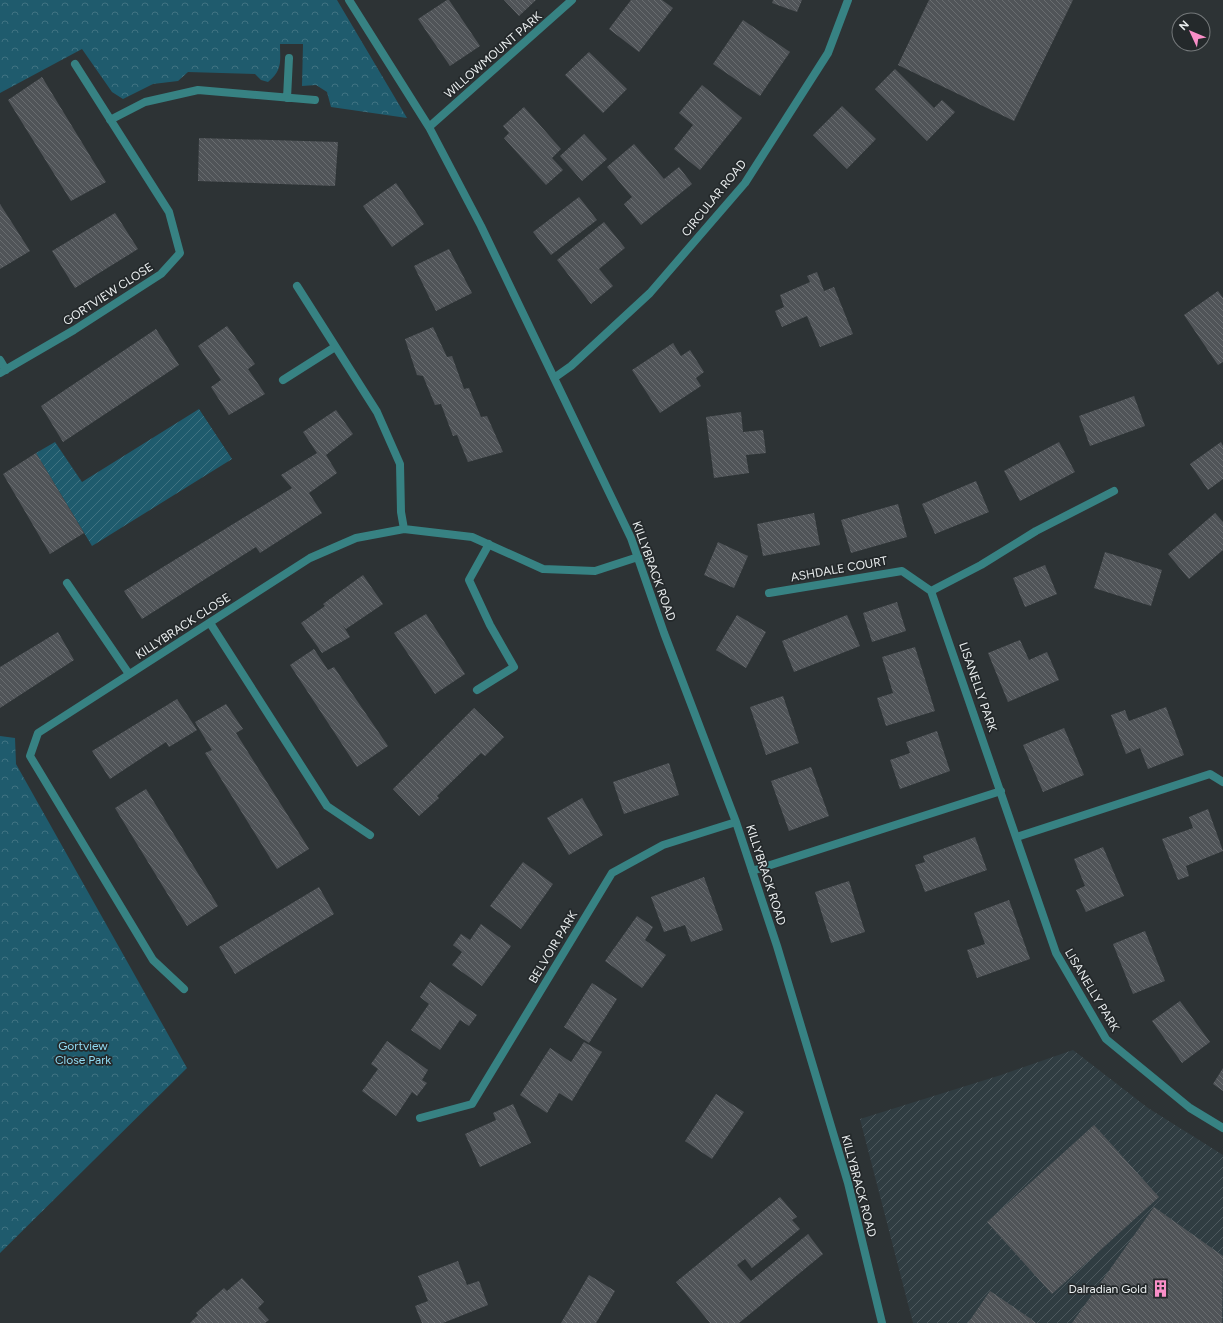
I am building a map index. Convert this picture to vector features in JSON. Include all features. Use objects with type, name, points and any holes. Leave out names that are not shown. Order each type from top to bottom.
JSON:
[{"type":"street","name":"KILLYBRACK ROAD","points":[[349,0],[429,127],[481,226],[631,538],[664,633],[736,822],[777,946],[848,1183],[882,1323]]},
{"type":"street","name":"WILLOWMOUNT PARK","points":[[429,127],[572,0]]},
{"type":"street","name":"CIRCULAR ROAD","points":[[554,378],[571,366],[650,293],[745,183],[828,53],[848,0]]},
{"type":"street","points":[[287,98],[289,58]]},
{"type":"street","name":"GORTVIEW CLOSE","points":[[3,371],[74,330],[161,274],[180,253],[169,212],[75,64]]},
{"type":"street","points":[[110,120],[145,102],[198,90],[315,100]]},
{"type":"street","points":[[297,286],[376,412],[400,464],[401,512],[404,529]]},
{"type":"street","points":[[283,380],[335,347]]},
{"type":"street","points":[[0,360],[3,371]]},
{"type":"street","points":[[931,591],[981,565],[1036,531],[1114,491]]},
{"type":"street","name":"KILLYBRACK CLOSE","points":[[184,989],[153,960],[30,756],[38,733],[310,558],[356,538],[404,529],[472,536],[543,569],[595,572],[638,557]]},
{"type":"street","points":[[477,690],[514,667],[490,625],[469,580],[489,544]]},
{"type":"street","name":"ASHDALE COURT","points":[[769,593],[902,571],[931,591]]},
{"type":"street","points":[[67,583],[129,674]]},
{"type":"street","name":"LISANELLY PARK","points":[[931,591],[1056,953],[1106,1039],[1190,1108],[1223,1128]]},
{"type":"street","points":[[210,623],[327,806],[370,836]]},
{"type":"street","points":[[1017,837],[1210,774],[1223,782]]},
{"type":"street","points":[[752,871],[1001,791]]},
{"type":"street","name":"BELVOIR PARK","points":[[420,1118],[472,1104],[612,873],[663,845],[736,822]]},
{"type":"shaded area","points":[[1073,1050],[1148,1108],[1223,1155],[1223,1323],[913,1323],[860,1119],[1001,1075]]},
{"type":"green space","points":[[0,0],[337,0],[407,118],[331,107],[327,92],[316,85],[302,86],[303,44],[280,44],[280,65],[273,78],[268,82],[261,80],[255,74],[188,72],[178,81],[153,84],[123,99],[112,92],[82,49],[0,93]]},
{"type":"green space","points":[[199,409],[232,459],[92,546],[36,453],[55,442],[82,482]]},
{"type":"green space","name":"Gortview Close Park","points":[[0,736],[15,738],[16,764],[187,1068],[0,1253]]},
{"type":"building","points":[[449,0],[480,46],[450,66],[418,19]]},
{"type":"building","points":[[504,0],[536,0],[519,16]]},
{"type":"building","points":[[631,0],[662,0],[673,8],[639,52],[609,29]]},
{"type":"building","points":[[773,0],[802,0],[797,12],[772,3]]},
{"type":"building","points":[[929,0],[1073,0],[1014,121],[898,65]]},
{"type":"building","points":[[743,20],[790,52],[760,96],[713,64]]},
{"type":"building","points":[[589,52],[627,89],[603,113],[565,75]]},
{"type":"building","points":[[895,69],[934,108],[942,100],[955,112],[927,141],[875,89]]},
{"type":"building","points":[[42,77],[106,182],[71,201],[8,100]]},
{"type":"building","points":[[702,85],[742,118],[700,170],[674,149],[693,125],[679,113]]},
{"type":"building","points":[[842,106],[876,139],[847,169],[813,135]]},
{"type":"building","points":[[524,107],[561,149],[552,158],[563,170],[546,185],[504,138],[509,133],[503,126]]},
{"type":"building","points":[[584,134],[607,159],[582,181],[560,156]]},
{"type":"building","points":[[199,138],[338,142],[335,186],[198,181]]},
{"type":"building","points":[[634,144],[664,179],[679,167],[692,184],[641,225],[624,204],[632,197],[607,167]]},
{"type":"building","points":[[396,183],[424,224],[392,247],[363,206]]},
{"type":"building","points":[[579,197],[597,220],[551,255],[533,232]]},
{"type":"building","points":[[0,204],[30,251],[0,269]]},
{"type":"building","points":[[115,213],[138,249],[75,288],[52,251]]},
{"type":"building","points":[[604,222],[625,248],[599,269],[613,286],[591,304],[557,260]]},
{"type":"building","points":[[449,249],[472,293],[436,311],[414,266]]},
{"type":"building","points":[[817,272],[824,291],[834,287],[853,334],[820,347],[807,316],[782,327],[775,311],[784,307],[780,295],[810,282],[807,276]]},
{"type":"building","points":[[1218,291],[1223,298],[1223,362],[1218,365],[1184,315]]},
{"type":"building","points":[[227,326],[255,364],[248,369],[265,394],[229,415],[211,387],[221,380],[198,346]]},
{"type":"building","points":[[433,327],[447,357],[452,356],[464,389],[469,388],[481,417],[487,416],[503,452],[468,462],[457,435],[453,436],[441,404],[435,405],[423,376],[417,375],[405,339]]},
{"type":"building","points":[[156,329],[179,365],[63,442],[41,406]]},
{"type":"building","points":[[673,343],[681,356],[690,350],[704,372],[696,378],[701,386],[660,413],[632,370]]},
{"type":"building","points":[[1134,396],[1145,426],[1090,446],[1079,416]]},
{"type":"building","points":[[336,410],[353,434],[326,455],[337,473],[309,493],[322,513],[260,553],[256,547],[142,619],[124,591],[292,488],[281,475],[317,453],[303,432]]},
{"type":"building","points":[[741,412],[743,432],[763,430],[766,453],[746,455],[749,473],[714,478],[706,417]]},
{"type":"building","points":[[1059,442],[1075,472],[1020,501],[1004,471]]},
{"type":"building","points":[[1221,442],[1223,446],[1223,479],[1208,490],[1190,464]]},
{"type":"building","points":[[36,453],[84,533],[50,554],[3,474]]},
{"type":"building","points":[[976,481],[989,512],[935,534],[922,504]]},
{"type":"building","points":[[898,504],[907,537],[851,553],[841,520]]},
{"type":"building","points":[[814,513],[820,545],[763,556],[757,524]]},
{"type":"building","points":[[1215,513],[1223,522],[1223,550],[1189,579],[1168,554]]},
{"type":"building","points":[[718,542],[748,556],[734,588],[704,575]]},
{"type":"building","points":[[1105,552],[1162,570],[1151,606],[1094,588]]},
{"type":"building","points":[[1045,565],[1057,594],[1025,607],[1013,578]]},
{"type":"building","points":[[363,575],[383,604],[346,629],[342,624],[350,637],[322,653],[301,623],[325,606],[323,604]]},
{"type":"building","points":[[897,602],[906,631],[872,642],[863,613]]},
{"type":"building","points":[[426,614],[465,674],[435,694],[394,633]]},
{"type":"building","points":[[737,615],[766,632],[746,668],[716,650]]},
{"type":"building","points":[[847,615],[860,646],[794,672],[782,641]]},
{"type":"building","points":[[58,632],[74,660],[0,708],[0,667]]},
{"type":"building","points":[[1020,640],[1029,660],[1047,652],[1059,680],[1008,702],[988,653]]},
{"type":"building","points":[[915,647],[935,711],[886,726],[877,698],[893,693],[882,657]]},
{"type":"building","points":[[314,649],[328,670],[334,667],[388,746],[357,767],[290,665]]},
{"type":"building","points":[[783,696],[799,743],[766,755],[750,707]]},
{"type":"building","points":[[177,699],[197,730],[169,747],[166,742],[110,779],[92,751]]},
{"type":"building","points":[[226,704],[243,729],[236,733],[309,849],[277,869],[205,753],[212,750],[195,722]]},
{"type":"building","points":[[1166,707],[1184,755],[1148,769],[1140,748],[1126,754],[1111,715],[1125,710],[1129,721]]},
{"type":"building","points":[[474,708],[504,737],[485,756],[481,753],[437,796],[439,798],[419,816],[393,789]]},
{"type":"building","points":[[1064,728],[1084,775],[1043,792],[1023,745]]},
{"type":"building","points":[[937,731],[950,771],[900,789],[890,760],[910,753],[906,742]]},
{"type":"building","points":[[669,763],[679,795],[624,814],[613,782]]},
{"type":"building","points":[[811,767],[829,816],[789,831],[771,781]]},
{"type":"building","points":[[146,789],[218,906],[187,926],[115,808]]},
{"type":"building","points":[[582,798],[603,835],[569,855],[547,818]]},
{"type":"building","points":[[1208,809],[1223,851],[1186,866],[1189,876],[1178,880],[1162,839],[1193,828],[1189,817]]},
{"type":"building","points":[[975,837],[987,870],[925,892],[915,865],[925,862],[923,856]]},
{"type":"building","points":[[1103,847],[1124,896],[1086,912],[1076,890],[1085,886],[1074,859]]},
{"type":"building","points":[[523,862],[553,884],[521,929],[490,906]]},
{"type":"building","points":[[704,877],[723,930],[691,942],[685,925],[664,932],[651,897]]},
{"type":"building","points":[[849,881],[865,932],[831,943],[815,892]]},
{"type":"building","points":[[319,887],[334,914],[235,974],[219,947]]},
{"type":"building","points":[[1009,900],[1030,959],[977,978],[967,950],[985,944],[974,913]]},
{"type":"building","points":[[637,916],[653,927],[645,940],[666,955],[642,988],[605,961]]},
{"type":"building","points":[[481,924],[511,946],[482,986],[452,965],[462,952],[453,945],[461,934],[470,940]]},
{"type":"building","points":[[1145,931],[1165,981],[1133,994],[1113,944]]},
{"type":"building","points":[[430,982],[477,1015],[469,1026],[460,1020],[440,1050],[411,1030],[429,1004],[420,997]]},
{"type":"building","points":[[592,983],[617,999],[589,1043],[564,1027]]},
{"type":"building","points":[[1180,1001],[1210,1042],[1182,1063],[1152,1021]]},
{"type":"building","points":[[387,1041],[428,1070],[422,1080],[427,1083],[417,1096],[412,1092],[396,1116],[362,1091],[378,1069],[371,1064]]},
{"type":"building","points":[[584,1042],[602,1052],[572,1101],[559,1093],[547,1113],[520,1095],[550,1048],[571,1062]]},
{"type":"building","points":[[1223,1068],[1223,1091],[1213,1084]]},
{"type":"building","points":[[716,1094],[744,1112],[712,1159],[685,1141]]},
{"type":"building","points":[[513,1104],[531,1143],[480,1167],[465,1134],[496,1120],[493,1113]]},
{"type":"building","points":[[1094,1125],[1159,1197],[1052,1294],[987,1222]]},
{"type":"building","points":[[780,1197],[797,1217],[792,1220],[800,1229],[752,1268],[745,1259],[737,1265],[751,1281],[808,1234],[823,1254],[739,1323],[710,1323],[676,1282]]},
{"type":"building","name":"Dalradian Gold","points":[[1154,1207],[1223,1256],[1222,1323],[1072,1323]]},
{"type":"building","points":[[458,1261],[467,1285],[479,1281],[488,1305],[443,1323],[422,1323],[415,1306],[428,1301],[418,1276]]},
{"type":"building","points":[[589,1275],[615,1291],[596,1323],[561,1323]]},
{"type":"building","points":[[242,1278],[264,1302],[258,1308],[269,1320],[265,1323],[190,1323],[198,1315],[196,1313],[224,1288],[227,1291]]},
{"type":"building","points":[[990,1291],[1031,1319],[1036,1323],[968,1323]]},
{"type":"place","name":"Dalradian Gold","points":[[1160,1289]]}]
